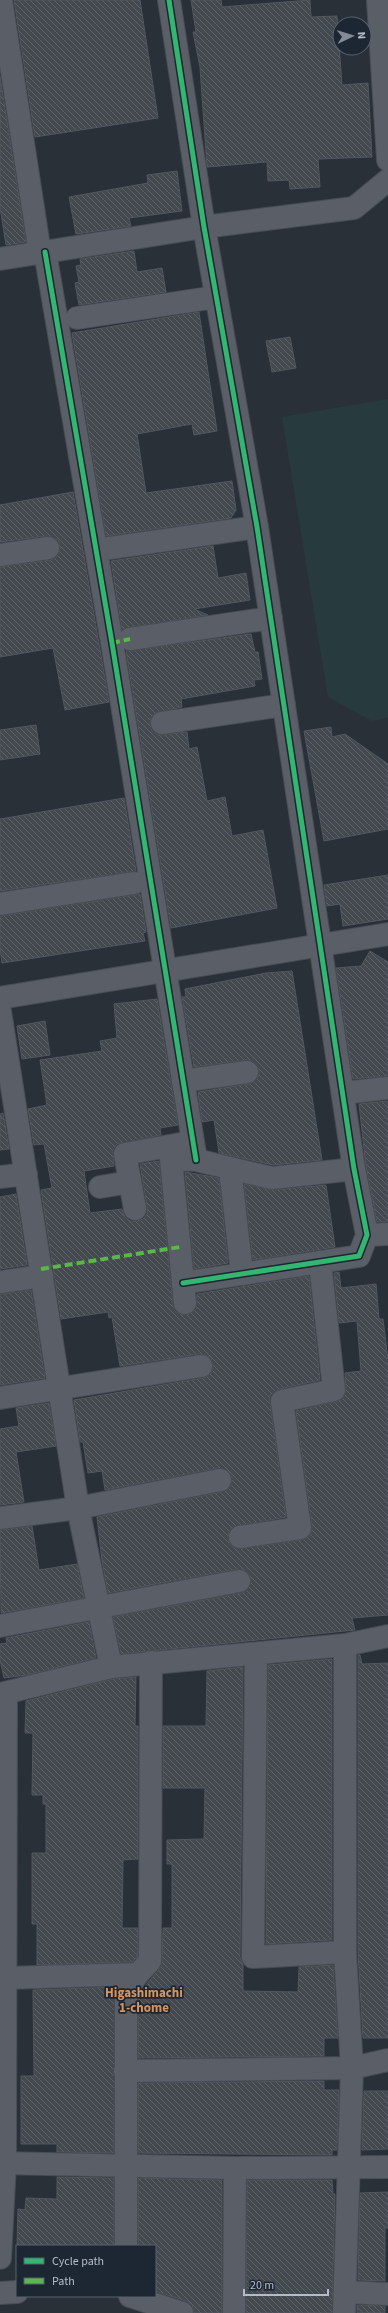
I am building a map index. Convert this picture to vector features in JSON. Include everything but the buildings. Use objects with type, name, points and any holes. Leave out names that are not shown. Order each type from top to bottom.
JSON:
[{"type":"street","points":[[0,0],[96,550],[166,970],[194,1151]]},
{"type":"street","points":[[169,0],[204,227],[257,526],[320,945],[344,1093],[354,1169],[367,1236],[359,1256],[242,1274],[184,1293],[171,1159],[194,1151]]},
{"type":"street","points":[[378,0],[386,105],[388,160]]},
{"type":"street","points":[[0,259],[204,227],[354,208],[388,180]]},
{"type":"street","points":[[77,318],[216,297]]},
{"type":"street","points":[[96,550],[257,526]]},
{"type":"street","points":[[0,555],[48,548]]},
{"type":"street","points":[[130,639],[271,618]]},
{"type":"street","points":[[162,723],[284,705]]},
{"type":"street","points":[[0,904],[134,883]]},
{"type":"street","points":[[0,998],[388,934]]},
{"type":"street","points":[[0,1011],[78,1508],[111,1667]]},
{"type":"street","points":[[183,1080],[247,1072]]},
{"type":"street","points":[[344,1093],[388,1088]]},
{"type":"street","points":[[135,1209],[125,1154],[194,1151],[231,1173],[272,1178],[354,1169]]},
{"type":"street","points":[[231,1173],[242,1274]]},
{"type":"street","points":[[0,1177],[26,1174]]},
{"type":"street","points":[[100,1187],[130,1182]]},
{"type":"street","points":[[367,1236],[388,1234]]},
{"type":"street","points":[[240,1537],[300,1528],[282,1401],[334,1390],[320,1262]]},
{"type":"street","points":[[0,1282],[42,1276]]},
{"type":"street","points":[[0,1398],[59,1387],[201,1366]]},
{"type":"street","points":[[0,1518],[78,1508],[220,1480]]},
{"type":"street","points":[[0,1626],[98,1606],[239,1581]]},
{"type":"street","points":[[0,2258],[3,2163],[5,1978],[3,1694],[111,1667],[151,1662],[345,1645],[388,1636]]},
{"type":"street","points":[[345,1645],[345,1952],[352,2068],[345,2303],[388,2294]]},
{"type":"street","points":[[256,1654],[253,1956],[345,1952]]},
{"type":"street","points":[[126,2245],[126,1991],[138,1974],[150,1961],[151,1662]]},
{"type":"street","points":[[5,1978],[138,1974]]},
{"type":"street","points":[[125,2071],[352,2068],[388,2060]]},
{"type":"street","points":[[3,2163],[126,2164],[235,2168],[388,2167]]},
{"type":"street","points":[[234,2313],[235,2168]]},
{"type":"street","points":[[0,2293],[16,2292]]},
{"type":"street","points":[[133,2297],[182,2313]]},
{"type":"green space","points":[[388,399],[388,718],[372,721],[328,697],[282,417]]},
{"type":"marked path","points":[[112,643],[130,639]]},
{"type":"marked path","points":[[41,1269],[180,1247]]},
{"type":"cycle path","points":[[169,0],[204,227],[257,527],[354,1169],[367,1235],[359,1256],[183,1283]]},
{"type":"cycle path","points":[[45,252],[112,643],[196,1160]]},
{"type":"district","name":"Higashimachi 1-chome","points":[[144,2000]]}]
